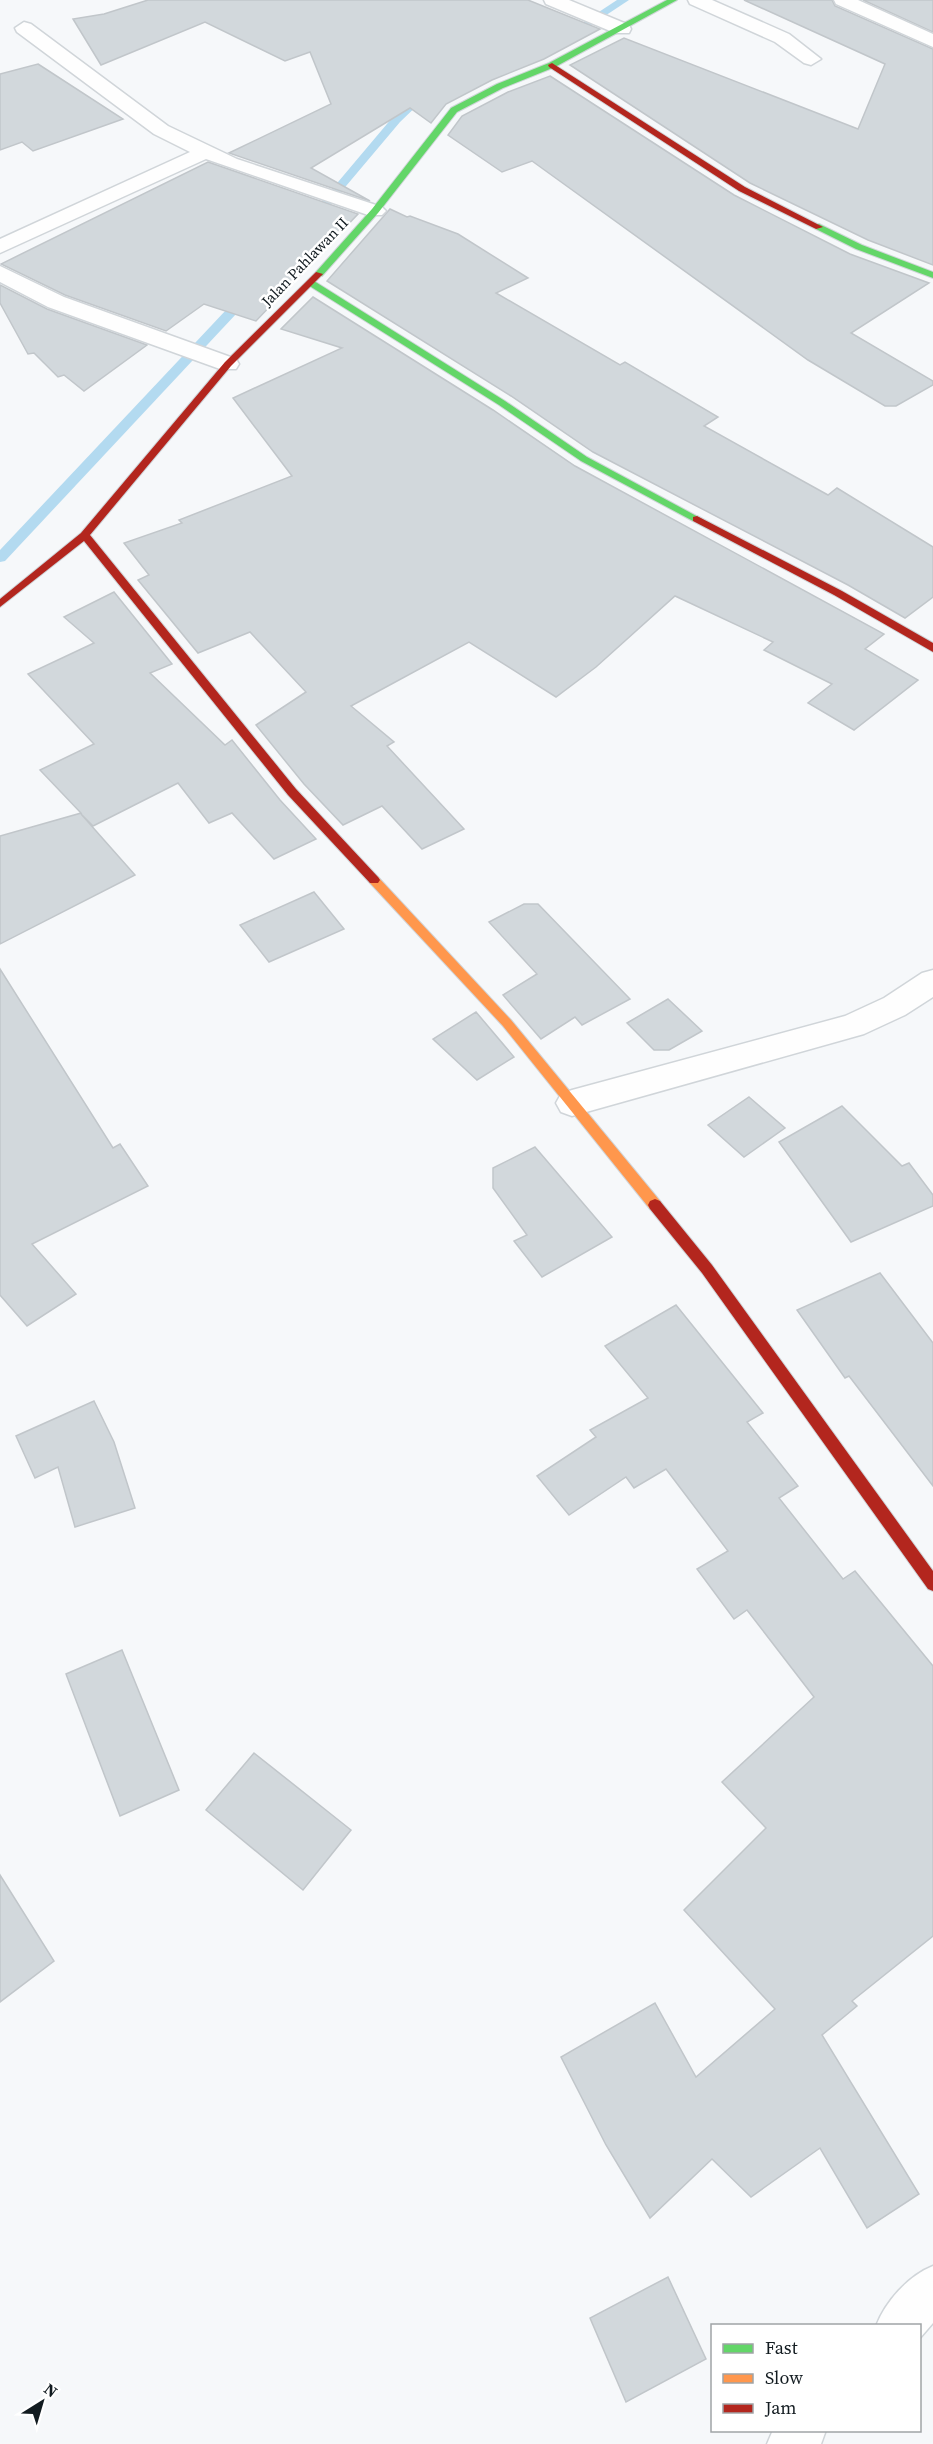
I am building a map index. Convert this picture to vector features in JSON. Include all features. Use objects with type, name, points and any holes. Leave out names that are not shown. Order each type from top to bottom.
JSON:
[{"type":"street","name":"Jalan Pahlawan II","points":[[0,604],[85,535],[222,363],[310,283],[375,212],[454,110],[500,86],[552,65],[614,26],[673,0]]},
{"type":"street","points":[[697,0],[782,38],[811,58]]},
{"type":"street","points":[[843,0],[933,41]]},
{"type":"street","points":[[560,3],[614,26]]},
{"type":"street","points":[[24,28],[161,130],[230,164],[375,212]]},
{"type":"street","points":[[552,65],[742,189],[859,247],[933,275]]},
{"type":"street","points":[[0,247],[206,152]]},
{"type":"street","points":[[0,273],[56,302],[222,363]]},
{"type":"street","points":[[310,283],[502,403],[584,459],[838,593],[933,648]]},
{"type":"street","points":[[85,535],[292,792],[507,1023],[707,1269],[933,1584]]},
{"type":"street","points":[[572,1103],[853,1026],[887,1011],[918,993],[933,981]]},
{"type":"street","points":[[900,2324],[933,2289]]},
{"type":"street","points":[[790,2444],[801,2432]]},
{"type":"building","points":[[148,0],[528,0],[600,29],[544,59],[492,80],[446,104],[431,123],[410,108],[311,168],[370,201],[229,153],[331,104],[310,52],[285,61],[205,22],[101,65],[73,19],[104,14]]},
{"type":"building","points":[[744,0],[832,0],[835,6],[933,49],[933,265],[868,240],[750,183],[570,65],[624,38],[858,129],[885,64]]},
{"type":"building","points":[[863,0],[933,0],[933,32]]},
{"type":"building","points":[[38,64],[123,119],[33,151],[22,142],[0,150],[0,74]]},
{"type":"building","points":[[550,76],[734,195],[850,254],[929,283],[851,333],[933,381],[933,385],[896,406],[885,406],[808,360],[532,161],[502,172],[448,135],[462,116],[508,92]]},
{"type":"building","points":[[208,162],[358,214],[256,321],[204,304],[166,331],[65,295],[1,264]]},
{"type":"building","points":[[390,209],[458,234],[528,278],[496,293],[620,365],[625,362],[718,417],[704,426],[828,495],[837,488],[933,547],[933,597],[905,618],[848,585],[593,452],[511,396],[327,281]]},
{"type":"building","points":[[0,285],[47,309],[147,345],[84,391],[64,375],[58,377],[34,353],[28,354],[0,303]]},
{"type":"building","points":[[313,297],[493,410],[575,466],[884,634],[865,649],[918,680],[854,730],[808,703],[832,684],[764,650],[773,642],[675,596],[596,667],[556,697],[469,642],[351,706],[394,742],[387,746],[464,829],[422,849],[382,806],[343,825],[304,784],[256,725],[306,692],[250,632],[198,653],[138,580],[149,575],[124,543],[182,523],[179,520],[292,476],[233,398],[342,348],[281,329]]},
{"type":"building","points":[[114,592],[172,664],[150,673],[225,745],[232,740],[280,800],[316,839],[274,859],[232,813],[209,823],[178,783],[93,826],[81,814],[135,875],[0,944],[0,836],[81,813],[40,770],[94,744],[28,674],[94,643],[64,617]]},
{"type":"building","points":[[314,892],[344,929],[269,962],[240,925]]},
{"type":"building","points":[[524,904],[538,904],[630,999],[582,1025],[575,1017],[541,1039],[503,995],[537,974],[489,922]]},
{"type":"building","points":[[0,969],[113,1148],[120,1144],[148,1186],[32,1244],[76,1294],[27,1326],[0,1295]]},
{"type":"building","points":[[668,999],[702,1031],[669,1050],[654,1050],[627,1023]]},
{"type":"building","points":[[476,1012],[514,1057],[477,1080],[433,1039]]},
{"type":"building","points":[[749,1097],[785,1128],[744,1157],[708,1125]]},
{"type":"building","points":[[842,1106],[902,1166],[909,1163],[933,1195],[933,1206],[851,1242],[779,1142]]},
{"type":"building","points":[[535,1147],[612,1237],[542,1277],[514,1241],[527,1235],[493,1188],[493,1168]]},
{"type":"building","points":[[880,1273],[933,1343],[933,1486],[849,1376],[845,1378],[797,1310]]},
{"type":"building","points":[[676,1305],[763,1413],[747,1422],[798,1486],[779,1498],[843,1579],[855,1571],[933,1666],[933,1936],[852,2001],[857,2006],[822,2035],[919,2194],[867,2228],[820,2148],[751,2197],[712,2159],[650,2218],[606,2145],[561,2057],[655,2003],[696,2077],[775,2009],[684,1910],[766,1828],[722,1782],[814,1697],[747,1610],[734,1619],[697,1569],[728,1551],[666,1469],[634,1488],[626,1477],[569,1515],[537,1476],[596,1437],[590,1430],[648,1398],[605,1346]]},
{"type":"building","points":[[94,1401],[114,1442],[135,1508],[75,1527],[58,1467],[35,1478],[16,1436]]},
{"type":"building","points":[[122,1650],[179,1790],[120,1816],[66,1674]]},
{"type":"building","points":[[254,1753],[351,1830],[303,1890],[206,1810]]},
{"type":"building","points":[[0,1875],[54,1961],[0,2002]]},
{"type":"building","points":[[668,2277],[706,2359],[626,2402],[590,2318]]},
{"type":"waterway","points":[[566,37],[624,0]]},
{"type":"waterway","points":[[310,222],[396,120],[421,97]]},
{"type":"waterway","points":[[0,558],[247,295]]},
{"type":"traffic: fast","points":[[319,274],[375,211],[454,110],[500,86],[552,65],[673,0]]},
{"type":"traffic: fast","points":[[819,227],[859,247],[933,275]]},
{"type":"traffic: fast","points":[[311,283],[502,403],[584,459],[697,519]]},
{"type":"traffic: slow","points":[[374,880],[507,1023],[655,1205]]},
{"type":"traffic: jam","points":[[552,65],[742,189],[819,227]]},
{"type":"traffic: jam","points":[[0,604],[85,535],[228,364],[319,274]]},
{"type":"traffic: jam","points":[[697,519],[838,593],[933,648]]},
{"type":"traffic: jam","points":[[85,535],[292,792],[374,880]]},
{"type":"traffic: jam","points":[[655,1205],[707,1269],[933,1584]]}]
